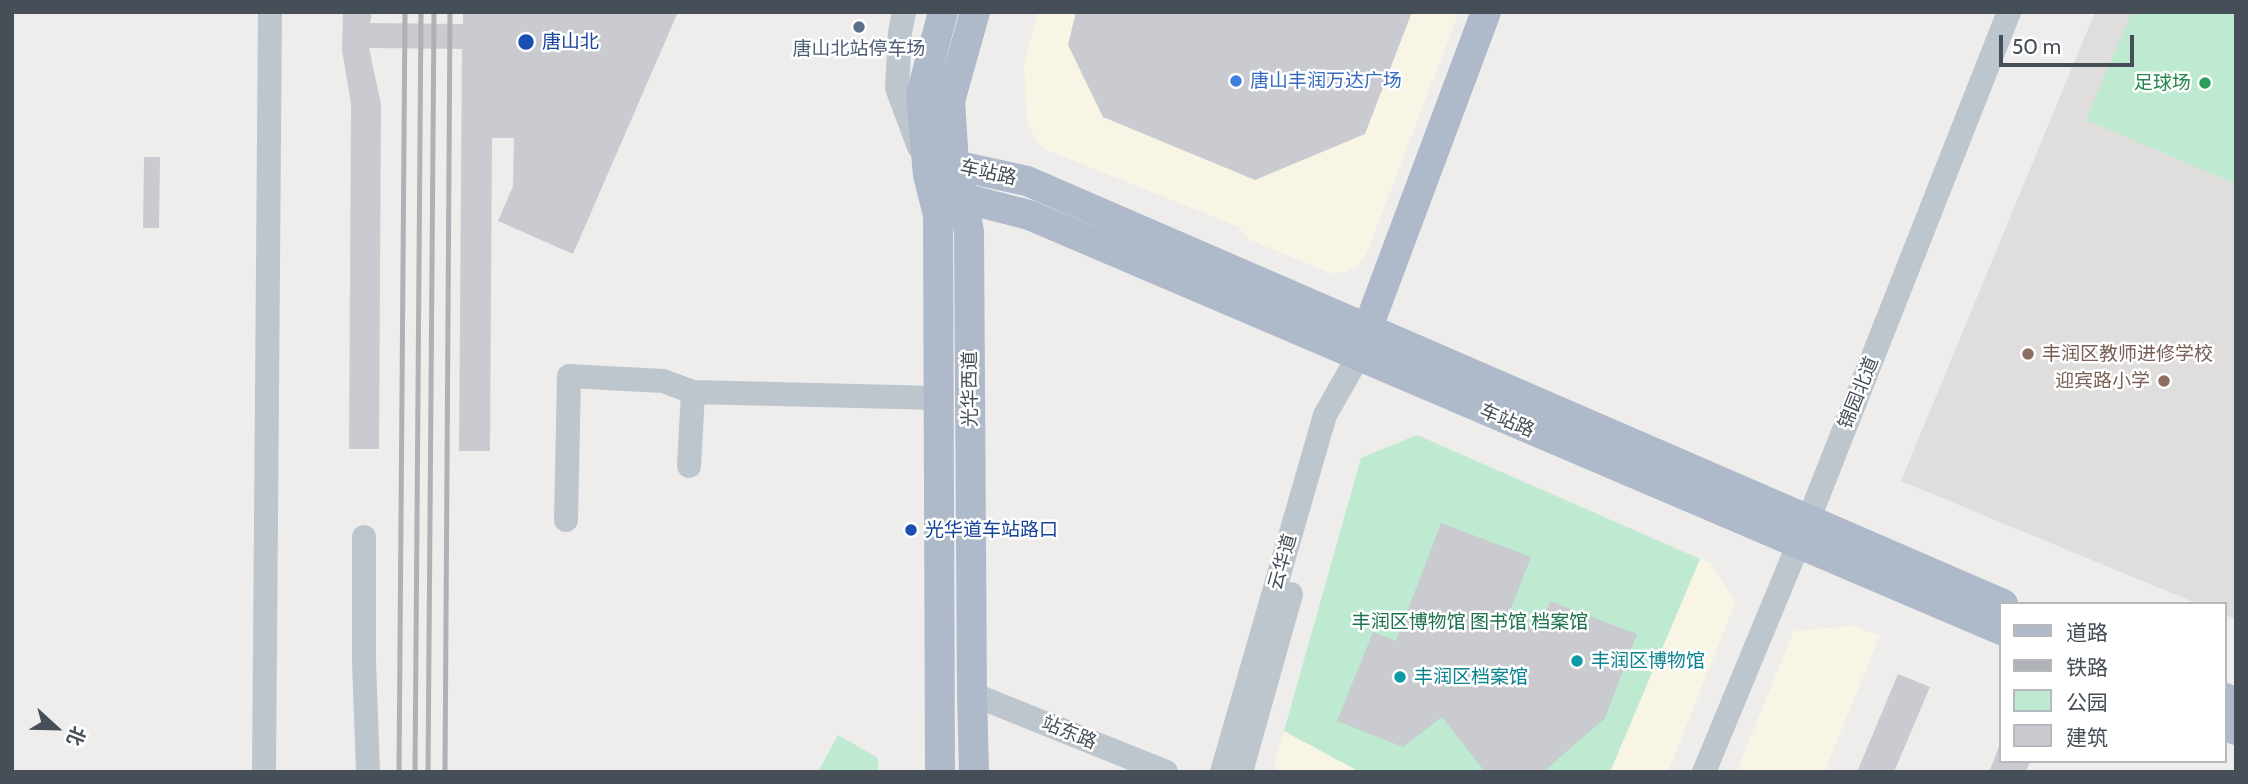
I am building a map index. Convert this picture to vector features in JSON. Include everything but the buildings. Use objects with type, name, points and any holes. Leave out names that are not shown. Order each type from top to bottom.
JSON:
[{"type":"main road","name":"光华西道","points":[[943,12],[921,94],[941,170],[963,198],[969,232],[974,772]]},
{"type":"main road","name":"光华西道","points":[[940,761],[937,215],[950,102],[975,12]]},
{"type":"main road","name":"云华道","points":[[1358,357],[1366,328],[1486,12]]},
{"type":"main road","name":"车站路","points":[[941,170],[1027,181],[1366,328],[1803,532],[2000,630]]},
{"type":"main road","name":"车站路","points":[[963,198],[1029,215],[1358,357],[1803,532],[2000,603]]},
{"type":"main road","points":[[940,761],[973,714]]},
{"type":"street","points":[[264,772],[270,12]]},
{"type":"street","points":[[904,12],[897,88],[941,170]]},
{"type":"street","name":"锦园北道","points":[[1704,772],[1803,532],[2009,12]]},
{"type":"street","name":"云华道","points":[[1222,772],[1325,415],[1358,357]]},
{"type":"street","name":"云华道","points":[[1241,772],[1358,357]]},
{"type":"street","points":[[566,520],[569,376],[663,381],[693,392],[939,398]]},
{"type":"street","points":[[689,466],[693,392]]},
{"type":"street","points":[[364,537],[364,661],[368,772]]},
{"type":"street","name":"站东路","points":[[973,714],[1128,772]]},
{"type":"street","name":"站东路","points":[[973,714],[1166,772]]},
{"type":"shaded area","points":[[1038,12],[1459,12],[1366,255],[1357,267],[1345,272],[1330,273],[1248,239],[1239,227],[1042,148],[1027,124],[1024,64]]},
{"type":"shaded area","name":"迎宾路小学","points":[[2095,12],[2236,12],[2236,619],[2227,616],[2227,602],[2193,602],[1901,481]]},
{"type":"shaded area","points":[[1700,559],[1712,564],[1735,603],[1668,772],[1610,772]]},
{"type":"shaded area","points":[[1853,626],[1880,636],[1824,772],[1736,772],[1794,631]]},
{"type":"shaded area","points":[[1284,731],[1360,772],[1278,772],[1274,761]]},
{"type":"green space","points":[[2132,12],[2225,12],[2236,17],[2236,184],[2086,120]]},
{"type":"green space","name":"丰润区博物馆 图书馆 档案馆","points":[[1417,435],[1700,559],[1610,772],[1360,772],[1284,731],[1361,458]]},
{"type":"green space","points":[[838,735],[878,758],[878,772],[818,772]]},
{"type":"railway","points":[[399,772],[405,12]]},
{"type":"railway","points":[[415,772],[421,12]]},
{"type":"railway","points":[[428,772],[434,12]]},
{"type":"railway","points":[[445,772],[450,12]]},
{"type":"place","name":"唐山北站停车场","points":[[859,27]]},
{"type":"place","name":"唐山北","points":[[526,42]]},
{"type":"place","name":"唐山丰润万达广场","points":[[1236,81]]},
{"type":"place","name":"足球场","points":[[2205,83]]},
{"type":"place","name":"丰润区教师进修学校","points":[[2028,354]]},
{"type":"place","name":"迎宾路小学","points":[[2164,381]]},
{"type":"place","name":"光华道车站路口","points":[[911,530]]},
{"type":"place","name":"丰润区博物馆","points":[[1577,661]]},
{"type":"place","name":"丰润区档案馆","points":[[1400,677]]}]
